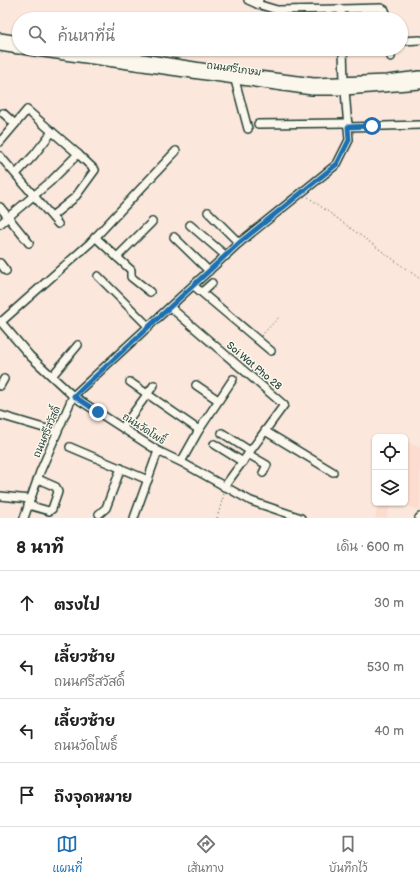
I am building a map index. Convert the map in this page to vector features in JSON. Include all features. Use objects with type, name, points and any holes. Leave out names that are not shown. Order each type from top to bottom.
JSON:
[{"type":"main road","points":[[0,38],[12,40]]},
{"type":"main road","points":[[0,46],[12,47]]},
{"type":"main road","name":"ถนนศรีเกษม","points":[[77,56],[180,69],[345,86],[420,84]]},
{"type":"main road","name":"ถนนศรีเกษม","points":[[114,56],[235,80],[312,90],[420,76]]},
{"type":"street","points":[[248,0],[258,2],[277,10],[382,8],[386,12]]},
{"type":"street","points":[[341,8],[341,12]]},
{"type":"street","points":[[408,41],[420,40]]},
{"type":"street","name":"ถนนศรีสวัสดิ์","points":[[24,518],[38,478],[74,396],[239,243],[337,164],[349,140],[343,56]]},
{"type":"street","points":[[235,80],[248,129]]},
{"type":"street","points":[[0,142],[27,110],[96,170],[75,198],[52,216]]},
{"type":"street","points":[[3,113],[15,124]]},
{"type":"street","points":[[258,124],[420,125]]},
{"type":"street","points":[[16,174],[34,155],[52,132]]},
{"type":"street","points":[[1,321],[95,237],[176,151]]},
{"type":"street","points":[[0,224],[78,154]]},
{"type":"street","points":[[0,156],[58,224]]},
{"type":"street","points":[[0,207],[29,243]]},
{"type":"street","points":[[208,212],[239,243]]},
{"type":"street","points":[[117,257],[152,222]]},
{"type":"street","points":[[190,225],[226,256]]},
{"type":"street","points":[[95,237],[131,270],[131,277],[150,292]]},
{"type":"street","points":[[174,237],[209,271]]},
{"type":"street","points":[[0,263],[6,271]]},
{"type":"street","points":[[98,276],[149,327]]},
{"type":"street","points":[[202,292],[212,283]]},
{"type":"street","points":[[194,286],[271,351]]},
{"type":"street","name":"Soi Wat Pho 28","points":[[170,307],[284,404],[225,487]]},
{"type":"street","name":"ถนนวัดโพธิ์","points":[[1,321],[30,356],[74,396],[158,451],[181,462],[251,502],[301,518]]},
{"type":"street","points":[[52,376],[78,345]]},
{"type":"street","points":[[0,386],[4,379]]},
{"type":"street","points":[[181,462],[199,430],[233,379]]},
{"type":"street","points":[[130,382],[199,430]]},
{"type":"street","points":[[123,427],[154,385]]},
{"type":"street","points":[[196,385],[218,400]]},
{"type":"street","points":[[0,415],[57,432]]},
{"type":"street","points":[[266,431],[333,472]]},
{"type":"street","points":[[222,433],[267,465],[263,473]]},
{"type":"street","points":[[214,444],[243,462]]},
{"type":"street","points":[[70,446],[148,480]]},
{"type":"street","points":[[134,518],[158,451]]},
{"type":"street","points":[[99,514],[106,508],[121,468]]},
{"type":"street","points":[[0,496],[29,502],[50,510],[58,492],[56,487],[38,478]]},
{"type":"path","points":[[301,192],[420,279]]},
{"type":"path","points":[[258,340],[280,316]]},
{"type":"path","points":[[217,518],[225,487]]},
{"type":"shaded area","points":[[408,442],[420,448],[420,511],[408,505]]},
{"type":"shaded area","points":[[378,506],[390,506],[386,518],[375,518]]},
{"type":"route","points":[[98,412],[74,396],[239,243],[337,164],[349,140],[348,127],[372,126]]}]
